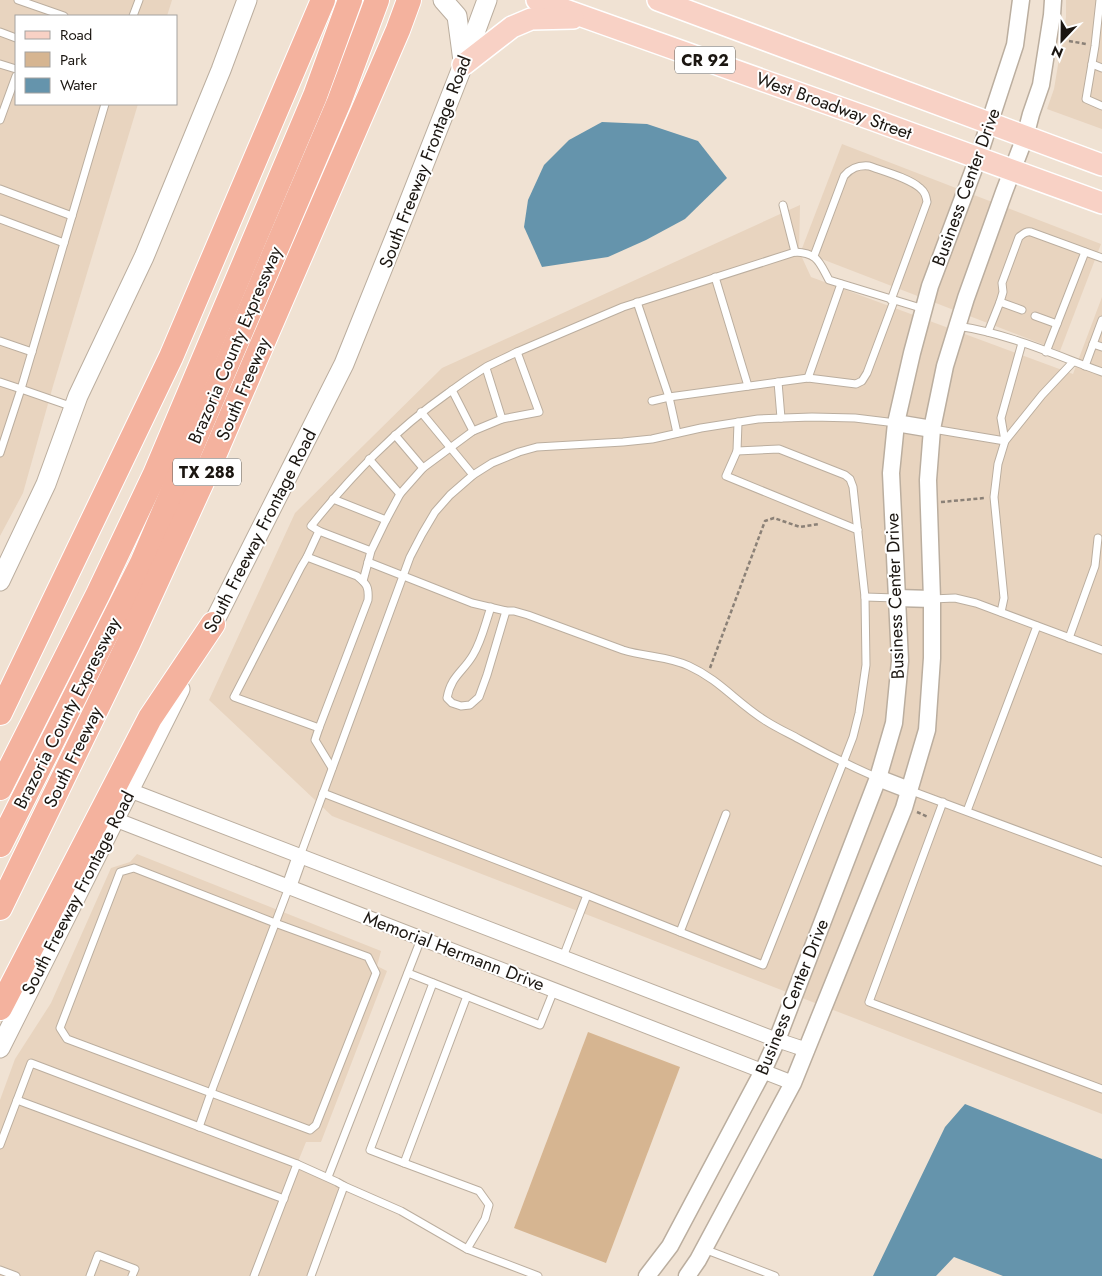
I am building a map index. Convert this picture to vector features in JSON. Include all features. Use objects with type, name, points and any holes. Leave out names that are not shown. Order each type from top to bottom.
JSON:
[{"type":"highway","name":"South Freeway","points":[[0,908],[128,644],[213,458],[410,0]]},
{"type":"highway","points":[[0,713],[171,357],[323,1]]},
{"type":"highway","name":"Brazoria County Expressway","points":[[0,788],[98,594],[155,474],[316,96],[348,6]]},
{"type":"highway","name":"Brazoria County Expressway","points":[[0,845],[142,563],[339,102],[374,11]]},
{"type":"highway","points":[[0,1008],[150,718],[213,624]]},
{"type":"main road","points":[[0,581],[46,484],[78,396],[144,257],[221,70],[247,0]]},
{"type":"main road","points":[[443,0],[457,16],[463,65]]},
{"type":"main road","name":"South Freeway Frontage Road","points":[[0,1048],[344,364],[487,0]]},
{"type":"main road","name":"West Broadway Street","points":[[537,0],[1102,203]]},
{"type":"main road","name":"CR 92","points":[[658,0],[1102,165]]},
{"type":"main road","points":[[463,65],[512,26],[531,19],[586,18]]},
{"type":"street","name":"Business Center Drive","points":[[646,1276],[670,1246],[763,1071],[777,1040],[878,778],[894,723],[900,661],[891,473],[896,423],[930,286],[990,124],[1015,45],[1021,0]]},
{"type":"street","name":"Business Center Drive","points":[[687,1276],[704,1249],[793,1084],[904,808],[927,730],[932,658],[928,480],[932,429],[945,366],[957,326],[1025,137],[1040,85],[1053,0]]},
{"type":"street","points":[[896,423],[932,429]]},
{"type":"street","points":[[897,598],[932,599]]},
{"type":"street","points":[[878,778],[909,790]]},
{"type":"street","name":"Memorial Hermann Drive","points":[[129,790],[807,1050]]},
{"type":"street","name":"Memorial Hermann Drive","points":[[114,819],[793,1084]]},
{"type":"street","points":[[289,887],[300,856]]},
{"type":"lane","points":[[18,0],[61,15]]},
{"type":"lane","points":[[132,15],[139,0]]},
{"type":"lane","points":[[1100,0],[1086,99],[1102,106]]},
{"type":"lane","points":[[39,15],[42,8]]},
{"type":"lane","points":[[0,32],[15,38]]},
{"type":"lane","points":[[0,64],[15,69]]},
{"type":"lane","points":[[1092,64],[1102,68]]},
{"type":"lane","points":[[0,120],[15,79]]},
{"type":"lane","points":[[0,453],[21,389],[105,105]]},
{"type":"lane","points":[[652,401],[808,378],[856,384],[862,381],[867,373],[927,202],[926,195],[913,182],[869,166],[862,165],[849,170],[844,176],[814,256]]},
{"type":"lane","points":[[0,189],[72,216]]},
{"type":"lane","points":[[783,205],[795,252]]},
{"type":"lane","points":[[0,219],[64,242]]},
{"type":"lane","points":[[988,332],[1003,292],[1002,283],[1022,234],[1032,232],[1102,258]]},
{"type":"lane","points":[[371,551],[319,531],[311,526],[370,459],[421,412],[486,368],[517,352],[623,307],[795,252],[814,256],[828,280],[924,309]]},
{"type":"lane","points":[[1046,352],[1085,252]]},
{"type":"lane","points":[[715,277],[748,386]]},
{"type":"lane","points":[[808,378],[842,284]]},
{"type":"lane","points":[[637,302],[669,397],[677,433]]},
{"type":"lane","points":[[1000,302],[1022,310]]},
{"type":"lane","points":[[1035,316],[1057,324]]},
{"type":"lane","points":[[1085,366],[1100,334],[1102,320]]},
{"type":"lane","points":[[957,326],[988,332],[1102,372]]},
{"type":"lane","points":[[0,341],[32,352]]},
{"type":"lane","points":[[1006,441],[1001,418],[1022,343]]},
{"type":"lane","points":[[1094,344],[1102,347]]},
{"type":"lane","points":[[364,581],[371,551],[386,520],[400,494],[423,468],[474,430],[502,420],[538,412],[517,352]]},
{"type":"lane","points":[[1001,612],[1004,598],[994,497],[998,464],[1006,441],[1042,394],[1073,362]]},
{"type":"lane","points":[[486,368],[502,420]]},
{"type":"lane","points":[[0,382],[75,408]]},
{"type":"lane","points":[[778,382],[781,418]]},
{"type":"lane","points":[[452,390],[474,430]]},
{"type":"lane","points":[[421,412],[473,475]]},
{"type":"lane","points":[[300,856],[410,557],[435,512],[450,495],[473,475],[507,456],[537,447],[652,439],[701,428],[758,419],[855,418],[896,423]]},
{"type":"lane","points":[[738,422],[737,451],[726,476],[858,530]]},
{"type":"lane","points":[[932,429],[1006,441]]},
{"type":"lane","points":[[395,435],[423,468]]},
{"type":"lane","points":[[323,793],[763,964],[853,737],[859,713],[866,665],[865,597],[853,487],[850,479],[845,475],[779,449],[737,451]]},
{"type":"lane","points":[[370,459],[400,494]]},
{"type":"lane","points":[[333,499],[386,520]]},
{"type":"lane","points":[[319,531],[234,697],[319,728]]},
{"type":"lane","points":[[1069,638],[1095,566],[1098,538]]},
{"type":"lane","points":[[307,557],[357,576],[364,581],[369,591],[368,600],[315,740],[332,768]]},
{"type":"lane","points":[[368,562],[472,603],[528,615],[636,654],[675,660],[707,675],[719,683],[751,711],[766,721],[843,763],[878,778]]},
{"type":"lane","points":[[865,597],[897,598]]},
{"type":"lane","points":[[932,599],[955,598],[976,603],[1102,650]]},
{"type":"lane","points":[[491,607],[478,646],[468,663],[450,684],[447,698],[452,703],[461,706],[470,705],[479,697],[506,611]]},
{"type":"lane","points":[[967,811],[1037,626]]},
{"type":"lane","points":[[909,790],[1102,862]]},
{"type":"lane","points":[[943,802],[869,1002],[1102,1089]]},
{"type":"lane","points":[[680,932],[726,814]]},
{"type":"lane","points":[[134,868],[275,923],[368,958],[376,973],[316,1125],[310,1130],[67,1039],[60,1028],[120,872],[134,868]]},
{"type":"lane","points":[[199,1127],[289,887]]},
{"type":"lane","points":[[563,957],[587,895]]},
{"type":"lane","points":[[328,1177],[421,938]]},
{"type":"lane","points":[[408,973],[540,1025],[554,990]]},
{"type":"lane","points":[[433,983],[370,1150],[479,1191],[489,1205],[485,1219],[467,1249]]},
{"type":"lane","points":[[404,1163],[466,996]]},
{"type":"lane","points":[[0,1145],[31,1063],[328,1177],[401,1211],[467,1249],[538,1276]]},
{"type":"lane","points":[[17,1100],[284,1199]]},
{"type":"lane","points":[[254,1276],[297,1164]]},
{"type":"lane","points":[[311,1276],[344,1186]]},
{"type":"lane","points":[[704,1249],[775,1276]]},
{"type":"lane","points":[[90,1276],[98,1255],[135,1268],[132,1276]]},
{"type":"lane","points":[[0,1270],[16,1276]]},
{"type":"path","points":[[1069,41],[1095,46]]},
{"type":"path","points":[[938,502],[994,497]]},
{"type":"path","points":[[707,675],[765,522],[774,518],[800,527],[820,524]]},
{"type":"path","points":[[910,810],[937,820]]},
{"type":"shaded area","points":[[0,0],[172,0],[167,15],[15,15],[15,105],[138,105],[53,386],[23,493],[0,536]]},
{"type":"shaded area","points":[[1066,0],[1102,0],[1102,129],[1047,109],[1054,89],[1066,17]]},
{"type":"shaded area","points":[[842,144],[1101,244],[1060,351],[801,251]]},
{"type":"shaded area","points":[[800,205],[799,251],[811,277],[1073,374],[1102,297],[1102,1114],[332,816],[209,700],[295,513],[442,368]]},
{"type":"shaded area","points":[[137,854],[381,951],[377,966],[387,971],[321,1142],[306,1142],[297,1164],[350,1184],[315,1276],[0,1276],[0,1100],[15,1059],[51,1003],[111,868],[130,862]]},
{"type":"green space","points":[[588,1032],[680,1067],[606,1263],[514,1228]]},
{"type":"water","points":[[602,122],[647,124],[698,141],[727,178],[685,219],[646,240],[608,257],[542,267],[524,227],[528,200],[544,165],[569,140]]},
{"type":"water","points":[[965,1104],[1102,1159],[1102,1276],[1003,1276],[954,1257],[936,1276],[873,1276],[945,1127]]}]
